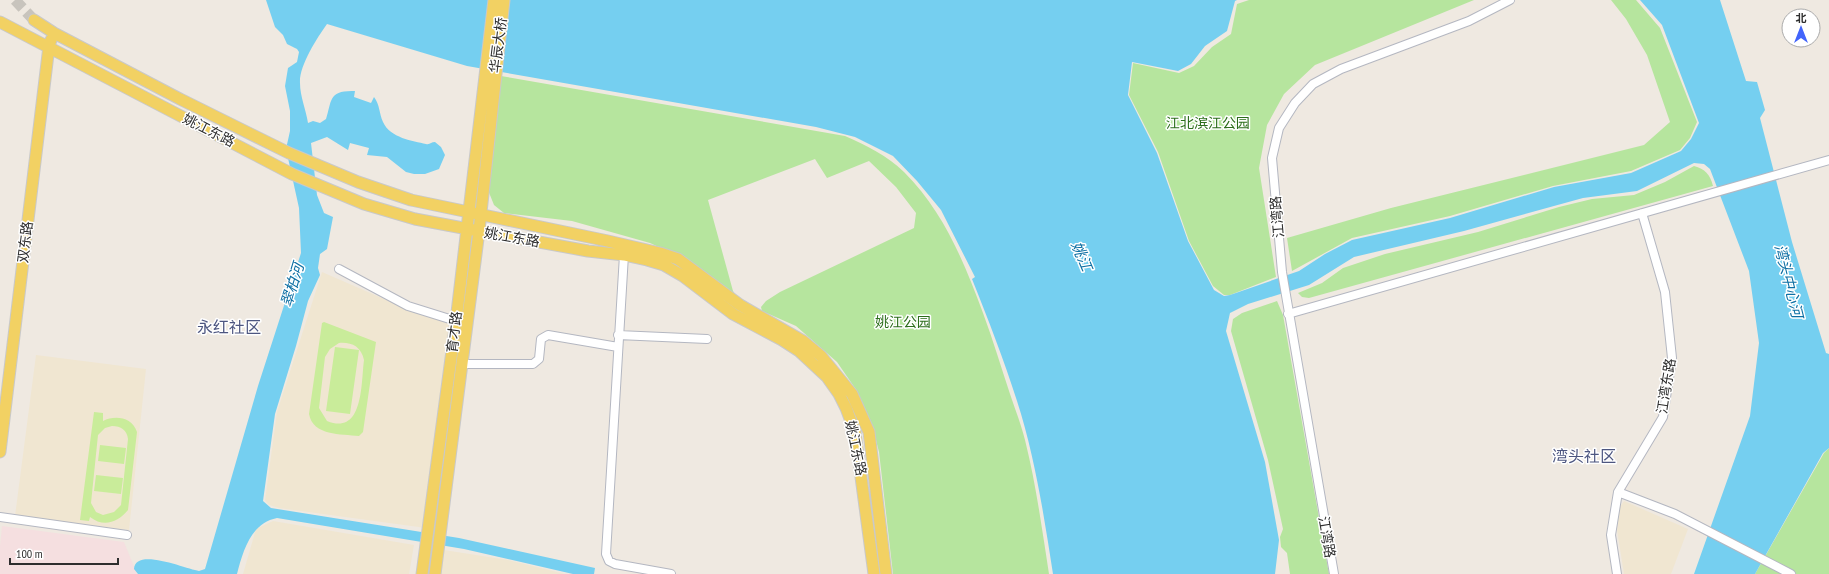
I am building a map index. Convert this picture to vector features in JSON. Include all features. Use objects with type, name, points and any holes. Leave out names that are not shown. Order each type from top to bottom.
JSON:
[{"type":"main road","name":"华辰大桥","points":[[488,90],[494,0]]},
{"type":"main road","name":"华辰大桥","points":[[488,90],[504,0]]},
{"type":"main road","name":"姚江东路","points":[[34,20],[51,32],[290,153],[358,182],[411,200],[608,240],[678,259],[740,305],[803,341],[821,356],[852,394],[869,432],[886,574]]},
{"type":"main road","name":"姚江东路","points":[[0,22],[292,174],[372,206],[415,218],[467,229],[588,251],[624,255],[664,265],[683,276],[706,291],[733,314],[782,340],[799,351],[827,377],[846,408],[855,432],[874,574]]},
{"type":"main road","name":"双东路","points":[[0,396],[45,45],[51,32]]},
{"type":"main road","name":"双东路","points":[[0,452],[45,45]]},
{"type":"main road","name":"育才路","points":[[422,574],[430,522],[469,213],[488,90]]},
{"type":"main road","name":"育才路","points":[[435,574],[480,231],[488,90]]},
{"type":"street","name":"江湾路","points":[[1334,574],[1288,314],[1282,272],[1272,158],[1279,128],[1295,103],[1313,84],[1341,69],[1448,30],[1493,10],[1510,0]]},
{"type":"street","points":[[1288,314],[1829,160]]},
{"type":"street","name":"江湾东路","points":[[1617,574],[1611,535],[1618,492],[1663,417],[1672,358],[1665,292],[1642,213]]},
{"type":"street","points":[[624,255],[606,554],[609,561],[614,564],[671,574]]},
{"type":"street","points":[[339,269],[408,306],[456,321]]},
{"type":"street","points":[[463,364],[533,364],[539,359],[541,339],[548,335],[618,347]]},
{"type":"street","points":[[618,335],[707,339]]},
{"type":"street","points":[[1618,492],[1675,514],[1769,561],[1790,574]]},
{"type":"street","points":[[0,517],[127,535]]},
{"type":"shaded area","points":[[322,272],[407,309],[453,321],[426,528],[279,508],[269,505],[265,500],[277,412]]},
{"type":"shaded area","points":[[36,355],[146,369],[129,530],[15,516]]},
{"type":"shaded area","points":[[1624,501],[1688,529],[1671,574],[1624,574],[1617,530],[1619,508]]},
{"type":"shaded area","points":[[273,521],[414,545],[409,574],[243,574],[256,529]]},
{"type":"shaded area","points":[[2,526],[124,542],[137,574],[0,574]]},
{"type":"shaded area","points":[[444,550],[508,560],[565,574],[440,574]]},
{"type":"green space","name":"江北滨江公园","points":[[1249,0],[1474,0],[1315,65],[1284,94],[1267,125],[1259,168],[1276,277],[1230,295],[1224,295],[1213,286],[1189,241],[1158,152],[1129,95],[1133,63],[1179,73],[1194,66],[1212,47],[1231,34],[1237,4]]},
{"type":"green space","points":[[1611,0],[1636,0],[1660,28],[1697,122],[1690,138],[1680,150],[1631,171],[1553,186],[1450,216],[1352,238],[1292,271],[1287,238],[1391,208],[1644,145],[1670,122],[1647,55],[1626,19]]},
{"type":"green space","name":"姚江公园","points":[[501,76],[845,136],[876,151],[898,166],[918,187],[942,221],[960,257],[983,313],[1025,440],[1036,490],[1049,574],[893,574],[879,452],[873,428],[857,391],[837,362],[796,326],[762,311],[761,307],[766,301],[780,292],[914,228],[916,213],[896,187],[869,161],[827,178],[815,159],[708,200],[733,291],[737,297],[685,259],[650,243],[572,221],[504,213],[494,205],[488,190]]},
{"type":"green space","points":[[1694,166],[1706,173],[1713,186],[1309,298],[1302,297],[1298,293],[1322,283],[1343,268],[1385,254],[1478,232],[1559,207],[1592,199],[1634,195],[1665,182]]},
{"type":"green space","points":[[1277,301],[1283,315],[1329,574],[1290,574],[1287,553],[1281,547],[1280,537],[1283,529],[1268,460],[1231,331],[1233,319],[1242,313]]},
{"type":"green space","points":[[324,322],[376,342],[363,432],[359,436],[336,434],[322,430],[316,426],[309,414],[322,323]],"holes":[[[339,343],[348,343],[358,348],[361,351],[364,360],[361,393],[358,404],[354,414],[348,421],[339,424],[327,421],[319,408],[325,357],[330,349]]]},
{"type":"green space","points":[[335,347],[359,350],[350,414],[326,411]]},
{"type":"green space","points":[[94,412],[103,413],[103,421],[113,418],[127,420],[135,427],[137,432],[128,510],[120,518],[106,523],[90,517],[89,521],[80,520]],"holes":[[[115,426],[125,431],[128,439],[121,505],[114,512],[103,515],[96,512],[91,503],[98,435],[105,428]]]},
{"type":"green space","points":[[100,445],[126,448],[124,464],[98,461]]},
{"type":"green space","points":[[1829,448],[1829,574],[1755,574],[1824,453]]},
{"type":"green space","points":[[96,475],[123,478],[121,494],[94,491]]},
{"type":"water","points":[[266,0],[1237,0],[1235,1],[1227,31],[1205,46],[1191,64],[1178,71],[1132,62],[1128,95],[1157,153],[1188,241],[1214,290],[1224,296],[1299,271],[1325,254],[1352,240],[1450,218],[1554,187],[1631,173],[1681,151],[1691,139],[1699,123],[1662,25],[1640,0],[1720,0],[1746,81],[1757,82],[1765,110],[1760,118],[1792,242],[1826,353],[1829,354],[1829,448],[1823,453],[1755,574],[1694,574],[1750,416],[1759,343],[1749,271],[1710,169],[1704,164],[1694,163],[1637,191],[1583,198],[1464,231],[1354,257],[1309,285],[1248,304],[1230,313],[1226,331],[1265,462],[1279,540],[1275,574],[1053,574],[1029,444],[1012,386],[972,279],[975,277],[941,210],[917,181],[893,156],[855,137],[816,127],[467,66],[327,24],[309,52],[300,76],[301,93],[308,123],[313,121],[320,123],[326,119],[333,98],[340,92],[355,91],[354,97],[371,103],[374,97],[383,122],[391,132],[402,138],[415,142],[427,144],[435,142],[441,147],[445,155],[439,169],[425,174],[414,174],[406,172],[387,157],[367,155],[369,148],[350,143],[348,150],[327,137],[311,143],[317,195],[324,213],[333,217],[327,249],[320,254],[318,268],[320,275],[308,301],[275,414],[263,501],[271,508],[459,538],[595,568],[594,574],[573,574],[464,549],[277,518],[268,521],[254,532],[245,547],[237,574],[138,574],[134,569],[137,563],[143,560],[152,559],[199,571],[205,569],[258,386],[301,253],[299,208],[286,149],[290,131],[290,111],[285,86],[288,68],[297,62],[299,52],[297,49],[287,44],[283,35],[275,27]]},
{"type":"tunnel","points":[[15,0],[34,20]]},
{"type":"district","name":"永红社区","points":[[229,327]]},
{"type":"district","name":"湾头社区","points":[[1584,456]]},
{"type":"water label","name":"姚江","points":[[1082,256]]},
{"type":"water label","name":"湾头中心河","points":[[1789,281]]},
{"type":"water label","name":"翠柏河","points":[[292,285]]}]
